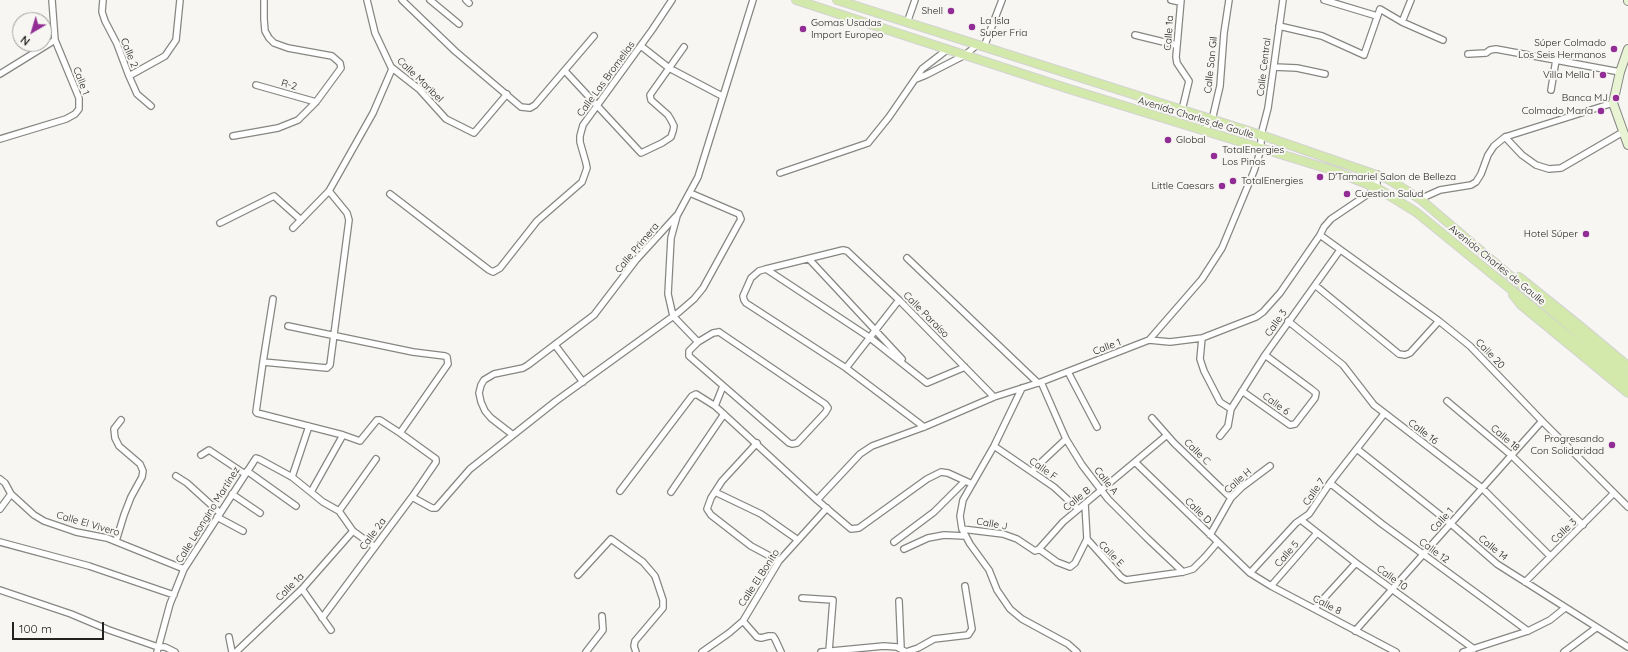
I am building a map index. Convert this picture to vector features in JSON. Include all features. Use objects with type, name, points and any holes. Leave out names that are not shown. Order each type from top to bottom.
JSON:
[{"type":"main road","name":"Avenida Charles de Gaulle","points":[[796,0],[1261,149],[1332,170],[1377,188],[1416,212],[1506,278],[1628,376]]},
{"type":"main road","name":"Avenida Charles de Gaulle","points":[[837,0],[1261,135],[1378,174],[1420,199],[1506,278],[1628,385]]},
{"type":"main road","points":[[1628,366],[1518,277],[1506,278],[1521,305],[1628,393]]},
{"type":"street","name":"Calle 1","points":[[0,140],[66,119],[75,114],[79,109],[80,98],[55,40],[52,0]]},
{"type":"street","name":"Calle 2","points":[[103,0],[102,12],[105,21],[117,44],[137,94],[151,106]]},
{"type":"street","points":[[129,76],[165,56],[176,40],[180,0]]},
{"type":"street","points":[[233,136],[278,128],[290,125],[298,120],[316,102],[341,68],[340,63],[332,56],[288,48],[274,43],[265,31],[264,0]]},
{"type":"street","name":"Calle Maribel","points":[[367,0],[375,32],[392,69],[419,90],[445,117],[473,133],[476,133],[507,94]]},
{"type":"street","points":[[402,0],[455,51],[522,107],[530,108],[535,105],[594,36]]},
{"type":"street","points":[[430,0],[459,24]]},
{"type":"street","name":"Calle Las Bromelias","points":[[390,194],[493,272],[500,268],[537,221],[582,182],[586,171],[586,163],[580,142],[583,125],[641,46],[672,0]]},
{"type":"street","name":"Calle Primera","points":[[514,435],[491,418],[485,410],[481,402],[479,392],[481,385],[484,380],[494,374],[525,367],[594,315],[636,260],[678,214],[698,177],[753,0]]},
{"type":"street","points":[[907,23],[915,0]]},
{"type":"street","points":[[916,79],[980,46],[1002,0]]},
{"type":"street","points":[[1171,0],[1180,1]]},
{"type":"street","name":"Calle San Gil","points":[[1204,130],[1212,120],[1220,86],[1224,33],[1229,0]]},
{"type":"street","name":"Calle Central","points":[[1149,340],[1202,279],[1222,248],[1251,178],[1261,149],[1261,135],[1268,108],[1278,26],[1283,0]]},
{"type":"street","points":[[1327,0],[1378,16]]},
{"type":"street","points":[[1402,22],[1411,0]]},
{"type":"street","name":"Calle 1a","points":[[1180,1],[1176,45],[1177,63],[1189,81],[1182,110]]},
{"type":"street","points":[[1278,26],[1322,36],[1364,55],[1380,9],[1402,22],[1443,40]]},
{"type":"street","points":[[1135,35],[1176,45]]},
{"type":"street","points":[[0,74],[55,40]]},
{"type":"street","points":[[641,46],[669,68],[722,96]]},
{"type":"street","points":[[565,71],[641,153],[654,148],[670,137],[673,131],[674,126],[671,120],[650,98],[650,95],[684,47]]},
{"type":"street","points":[[780,173],[868,143],[922,69],[948,49]]},
{"type":"street","points":[[1468,54],[1486,54],[1490,50],[1496,49],[1620,72]]},
{"type":"street","points":[[1628,49],[1620,72],[1613,103],[1628,144]]},
{"type":"street","points":[[1551,90],[1556,60]]},
{"type":"street","points":[[1274,68],[1297,68],[1326,74]]},
{"type":"street","points":[[293,228],[328,191],[373,113],[392,69]]},
{"type":"street","name":"R-2","points":[[256,85],[316,102]]},
{"type":"street","points":[[1420,199],[1440,190],[1471,186],[1476,182],[1488,155],[1494,146],[1505,136],[1613,103]]},
{"type":"street","points":[[1505,136],[1522,155],[1536,165],[1549,169],[1561,168],[1623,132]]},
{"type":"street","points":[[1377,188],[1378,174]]},
{"type":"street","name":"Calle 1","points":[[817,500],[866,448],[924,427],[994,397],[1068,372],[1149,340],[1170,342],[1202,338],[1249,320],[1263,312],[1280,293],[1324,227],[1332,219],[1377,188]]},
{"type":"street","points":[[262,362],[327,368],[330,365],[349,220],[347,213],[328,191]]},
{"type":"street","points":[[412,497],[432,508],[436,508],[470,469],[694,299],[703,288],[741,219],[739,214],[690,193]]},
{"type":"street","points":[[220,223],[274,196],[301,220]]},
{"type":"street","points":[[678,214],[672,238],[668,269],[668,294],[673,316],[698,342]]},
{"type":"street","name":"Calle 20","points":[[1320,235],[1439,321],[1470,346],[1628,507]]},
{"type":"street","name":"Calle Paraíso","points":[[809,259],[843,250],[851,253],[994,397]]},
{"type":"street","name":"Calle 3","points":[[1220,436],[1228,426],[1231,409],[1265,355],[1340,250]]},
{"type":"street","points":[[907,258],[1040,382]]},
{"type":"street","points":[[911,370],[875,329],[809,259],[759,271],[751,278],[743,296],[744,300],[846,368],[924,427]]},
{"type":"street","points":[[766,269],[869,337],[927,383],[965,367]]},
{"type":"street","points":[[1315,285],[1400,354],[1406,355],[1410,353],[1439,321]]},
{"type":"street","points":[[273,299],[262,362],[257,413],[343,435],[360,441],[378,420],[400,432],[448,364],[447,357],[445,356],[414,352],[288,326]]},
{"type":"street","points":[[846,368],[899,300]]},
{"type":"street","name":"Calle 16","points":[[1288,321],[1343,365],[1374,405],[1384,414],[1482,488],[1550,556]]},
{"type":"street","points":[[719,332],[825,404],[828,408],[796,443],[788,443],[688,356],[689,351],[698,342],[713,333],[719,332]]},
{"type":"street","points":[[1202,338],[1200,358],[1204,371],[1220,402],[1231,409]]},
{"type":"street","points":[[555,344],[583,382]]},
{"type":"street","name":"Calle 6","points":[[1242,391],[1290,425],[1295,424],[1315,398],[1316,393],[1265,355]]},
{"type":"street","points":[[1068,372],[1097,428]]},
{"type":"street","name":"Calle A","points":[[1040,382],[1066,439],[1082,465],[1102,491],[1127,519],[1183,572]]},
{"type":"street","points":[[715,406],[723,386]]},
{"type":"street","points":[[1022,388],[994,446],[963,500],[960,516],[962,529],[965,536],[990,570],[997,590],[1010,610],[1022,619],[1068,644],[1077,652]]},
{"type":"street","points":[[620,490],[692,396],[696,394],[715,406],[757,443],[817,500],[851,529],[855,530],[935,474],[941,472],[948,473],[972,484]]},
{"type":"street","name":"Calle 18","points":[[1447,401],[1511,455],[1583,525]]},
{"type":"street","points":[[671,492],[724,414]]},
{"type":"street","name":"Calle 7","points":[[1250,573],[1296,523],[1309,514],[1330,483],[1384,414]]},
{"type":"street","name":"Calle C","points":[[1152,418],[1167,435],[1231,498]]},
{"type":"street","points":[[116,541],[124,515],[131,497],[142,477],[143,471],[140,464],[119,446],[115,438],[114,429],[121,420]]},
{"type":"street","name":"Calle 1","points":[[1356,630],[1542,421]]},
{"type":"street","points":[[309,426],[292,477],[323,502],[339,511],[353,531],[375,547]]},
{"type":"street","name":"Calle 2a","points":[[322,618],[412,497],[436,462],[436,460],[400,432]]},
{"type":"street","points":[[311,492],[343,435]]},
{"type":"street","name":"Calle B","points":[[1039,549],[1063,522],[1102,491],[1167,435]]},
{"type":"street","points":[[1032,471],[1066,439]]},
{"type":"street","points":[[757,443],[722,481],[708,503],[707,509],[711,515],[751,546],[779,561]]},
{"type":"street","name":"Calle F","points":[[994,446],[1054,487],[1078,509]]},
{"type":"street","name":"Calle 14","points":[[1357,449],[1450,523],[1497,564],[1628,648]]},
{"type":"street","points":[[201,455],[209,450],[296,506]]},
{"type":"street","name":"Calle Leongino Martínez","points":[[157,649],[184,569],[256,458],[259,458],[292,477]]},
{"type":"street","points":[[339,511],[376,460]]},
{"type":"street","name":"Calle D","points":[[1135,462],[1217,543],[1250,573]]},
{"type":"street","name":"Calle H","points":[[1210,535],[1231,498],[1242,487],[1270,466]]},
{"type":"street","points":[[176,476],[187,483],[219,515],[243,531]]},
{"type":"street","name":"Calle El Vivero","points":[[0,479],[5,483],[11,494],[34,515],[44,521],[76,532],[116,541],[184,569]]},
{"type":"street","points":[[894,542],[934,512],[965,481]]},
{"type":"street","name":"Calle 12","points":[[1330,483],[1528,631]]},
{"type":"street","points":[[715,492],[761,514],[798,540]]},
{"type":"street","name":"Calle 3","points":[[1525,582],[1614,493]]},
{"type":"street","points":[[0,509],[11,494]]},
{"type":"street","points":[[232,494],[260,513]]},
{"type":"street","name":"Calle E","points":[[1085,504],[1086,539],[1116,572],[1126,580],[1183,572]]},
{"type":"street","name":"Calle El Bonito","points":[[704,652],[743,621],[779,561],[827,508]]},
{"type":"street","name":"Calle 10","points":[[1301,520],[1356,563],[1474,649]]},
{"type":"street","name":"Calle J","points":[[962,529],[1003,534],[1016,539],[1032,549],[1039,549],[1056,562],[1070,567],[1075,563],[1086,539]]},
{"type":"street","name":"Calle 1a","points":[[236,652],[302,588],[353,531]]},
{"type":"street","name":"Calle 5","points":[[1271,586],[1317,533]]},
{"type":"street","points":[[904,549],[928,538],[944,535],[965,536]]},
{"type":"street","points":[[578,575],[611,540],[642,562],[655,576],[663,600],[662,608],[635,641],[634,646],[636,652]]},
{"type":"street","points":[[0,542],[89,566],[174,595]]},
{"type":"street","points":[[1183,572],[1193,569],[1217,543]]},
{"type":"street","points":[[1315,608],[1356,563]]},
{"type":"street","name":"Calle 8","points":[[1250,573],[1271,586],[1396,652]]},
{"type":"street","points":[[821,652],[884,646],[905,651],[918,648],[934,639],[968,635],[972,629],[965,586]]},
{"type":"street","points":[[302,588],[331,630]]},
{"type":"street","points":[[0,590],[18,595],[157,649],[165,646],[175,652]]},
{"type":"street","points":[[802,598],[833,600],[830,651]]},
{"type":"street","points":[[899,601],[905,651]]},
{"type":"street","points":[[1463,652],[1528,631],[1550,620],[1565,608]]},
{"type":"street","points":[[586,652],[603,630],[602,616]]},
{"type":"street","points":[[743,621],[757,637],[761,638],[773,636],[776,639],[781,652]]},
{"type":"street","points":[[1564,652],[1596,628]]},
{"type":"street","points":[[229,636],[232,652]]},
{"type":"place","name":"Shell","points":[[951,11]]},
{"type":"place","name":"La Isla Super Fria","points":[[972,27]]},
{"type":"place","name":"Gomas Usadas Import Europeo","points":[[803,29]]},
{"type":"place","name":"Súper Colmado Los Seis Hermanos","points":[[1614,49]]},
{"type":"place","name":"Villa Mella I","points":[[1603,75]]},
{"type":"place","name":"Banca MJ","points":[[1616,98]]},
{"type":"place","name":"Colmado María","points":[[1601,111]]},
{"type":"place","name":"Global","points":[[1168,140]]},
{"type":"place","name":"TotalEnergies Los Pinos","points":[[1214,156]]},
{"type":"place","name":"D'Tamariel Salon de Belleza","points":[[1320,177]]},
{"type":"place","name":"TotalEnergies","points":[[1233,181]]},
{"type":"place","name":"Little Caesars","points":[[1222,186]]},
{"type":"place","name":"Cuestion Salud","points":[[1347,194]]},
{"type":"place","name":"Hotel Súper","points":[[1586,234]]},
{"type":"place","name":"Progresando Con Solidaridad","points":[[1612,445]]}]
